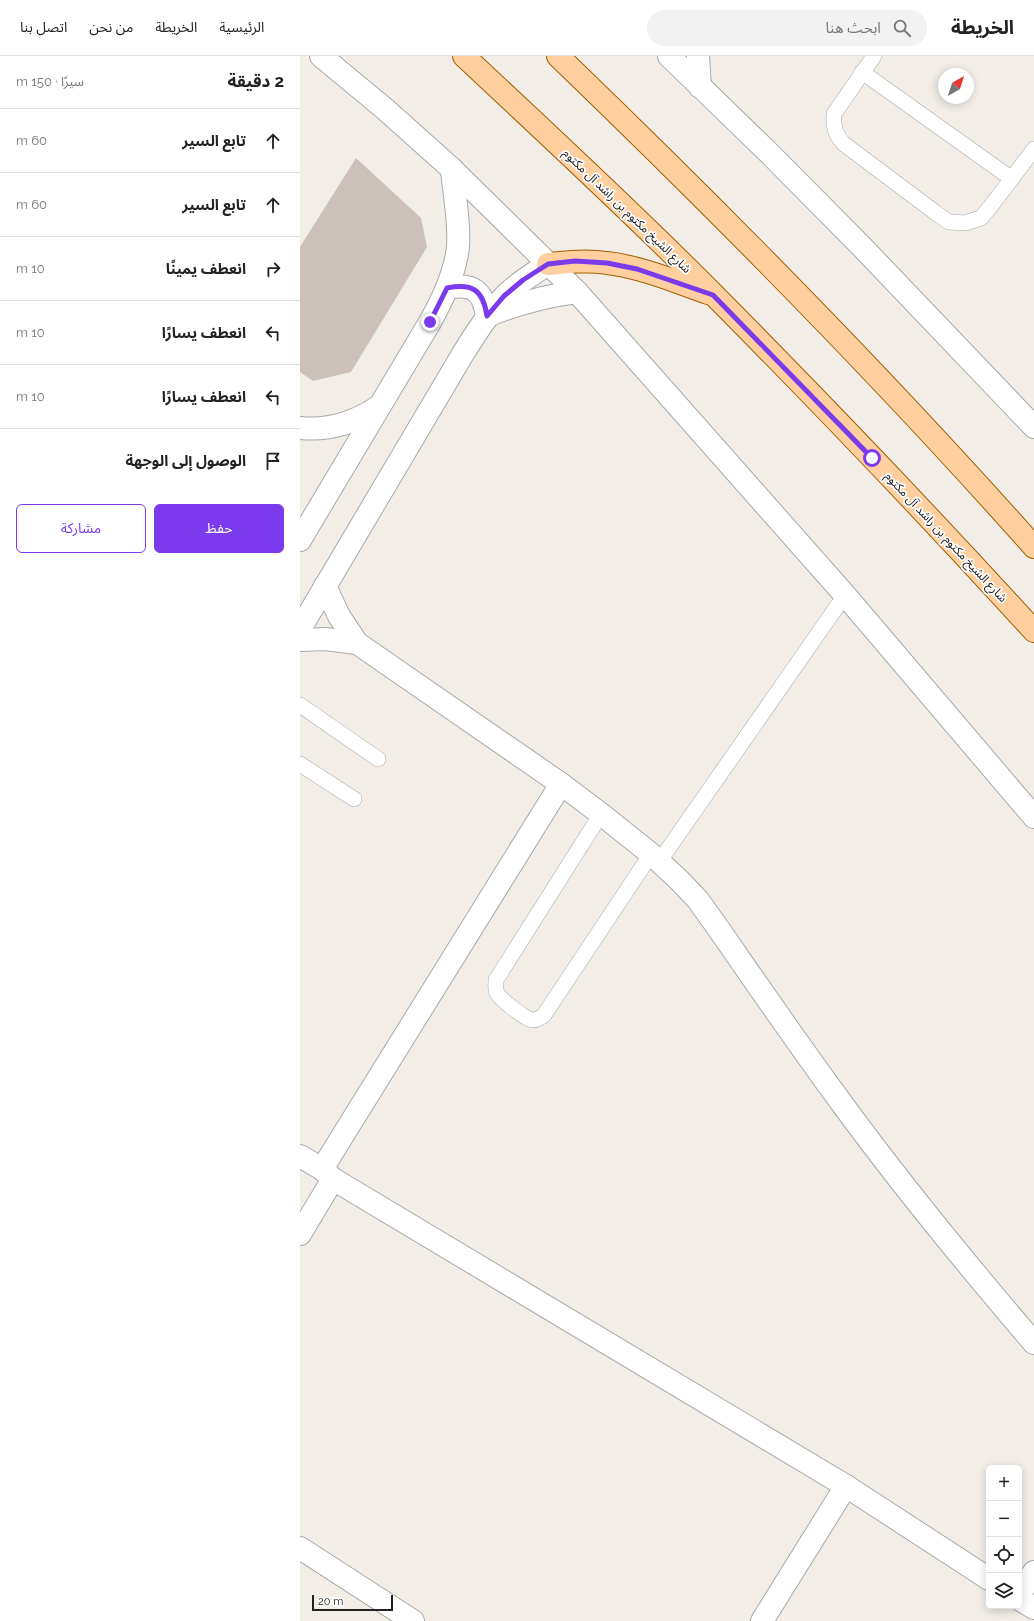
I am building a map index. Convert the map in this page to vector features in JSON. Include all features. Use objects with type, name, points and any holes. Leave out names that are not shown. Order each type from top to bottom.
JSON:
[{"type":"main road","name":"شارع الشيخ مكتوم بن راشد آل مكتوم","points":[[464,56],[608,191],[713,295],[959,548],[1034,631]]},
{"type":"main road","points":[[558,56],[645,140],[832,331],[1034,547]]},
{"type":"main road","points":[[548,264],[575,261],[607,263],[637,269],[713,295]]},
{"type":"street","points":[[321,56],[452,169],[577,292],[845,595],[1034,817]]},
{"type":"street","points":[[668,56],[772,156],[865,250],[1034,427]]},
{"type":"street","points":[[698,56],[700,87]]},
{"type":"street","points":[[301,534],[430,322],[447,288],[456,259],[458,246],[452,169]]},
{"type":"street","points":[[300,630],[464,352],[487,316],[504,296],[523,280],[548,264]]},
{"type":"street","points":[[447,288],[461,285],[475,290],[485,301],[487,316]]},
{"type":"street","points":[[487,316],[530,300],[577,292]]},
{"type":"street","points":[[300,428],[314,429],[334,427],[365,416],[379,406]]},
{"type":"street","points":[[325,586],[339,616],[357,643],[561,784],[601,814],[655,858],[698,900],[844,1106],[911,1194],[977,1276],[1034,1343]]},
{"type":"street","points":[[300,640],[325,639],[357,643]]},
{"type":"street","points":[[300,1234],[328,1174],[561,784]]},
{"type":"street","points":[[300,1156],[846,1486],[986,1577]]},
{"type":"street","points":[[762,1621],[846,1486]]},
{"type":"street","points":[[300,1548],[413,1621]]},
{"type":"street","points":[[1022,1590],[1034,1572]]},
{"type":"street","points":[[1022,1600],[1034,1608]]},
{"type":"lane","points":[[874,56],[834,114],[833,125],[837,136],[844,144],[949,222],[965,223],[980,218],[991,206],[1034,149]]},
{"type":"lane","points":[[862,72],[1012,179]]},
{"type":"lane","points":[[601,814],[496,980],[496,992],[500,997],[524,1016],[533,1020],[539,1019],[544,1015],[655,858],[845,595]]},
{"type":"lane","points":[[300,705],[378,759]]},
{"type":"lane","points":[[300,764],[354,799]]},
{"type":"building","points":[[356,158],[421,218],[427,247],[351,372],[313,381],[300,372],[300,247]]},
{"type":"route","points":[[430,322],[447,288],[461,285],[475,290],[485,301],[487,316],[504,296],[523,280],[548,264],[575,261],[607,263],[637,269],[713,295],[872,458]]}]
